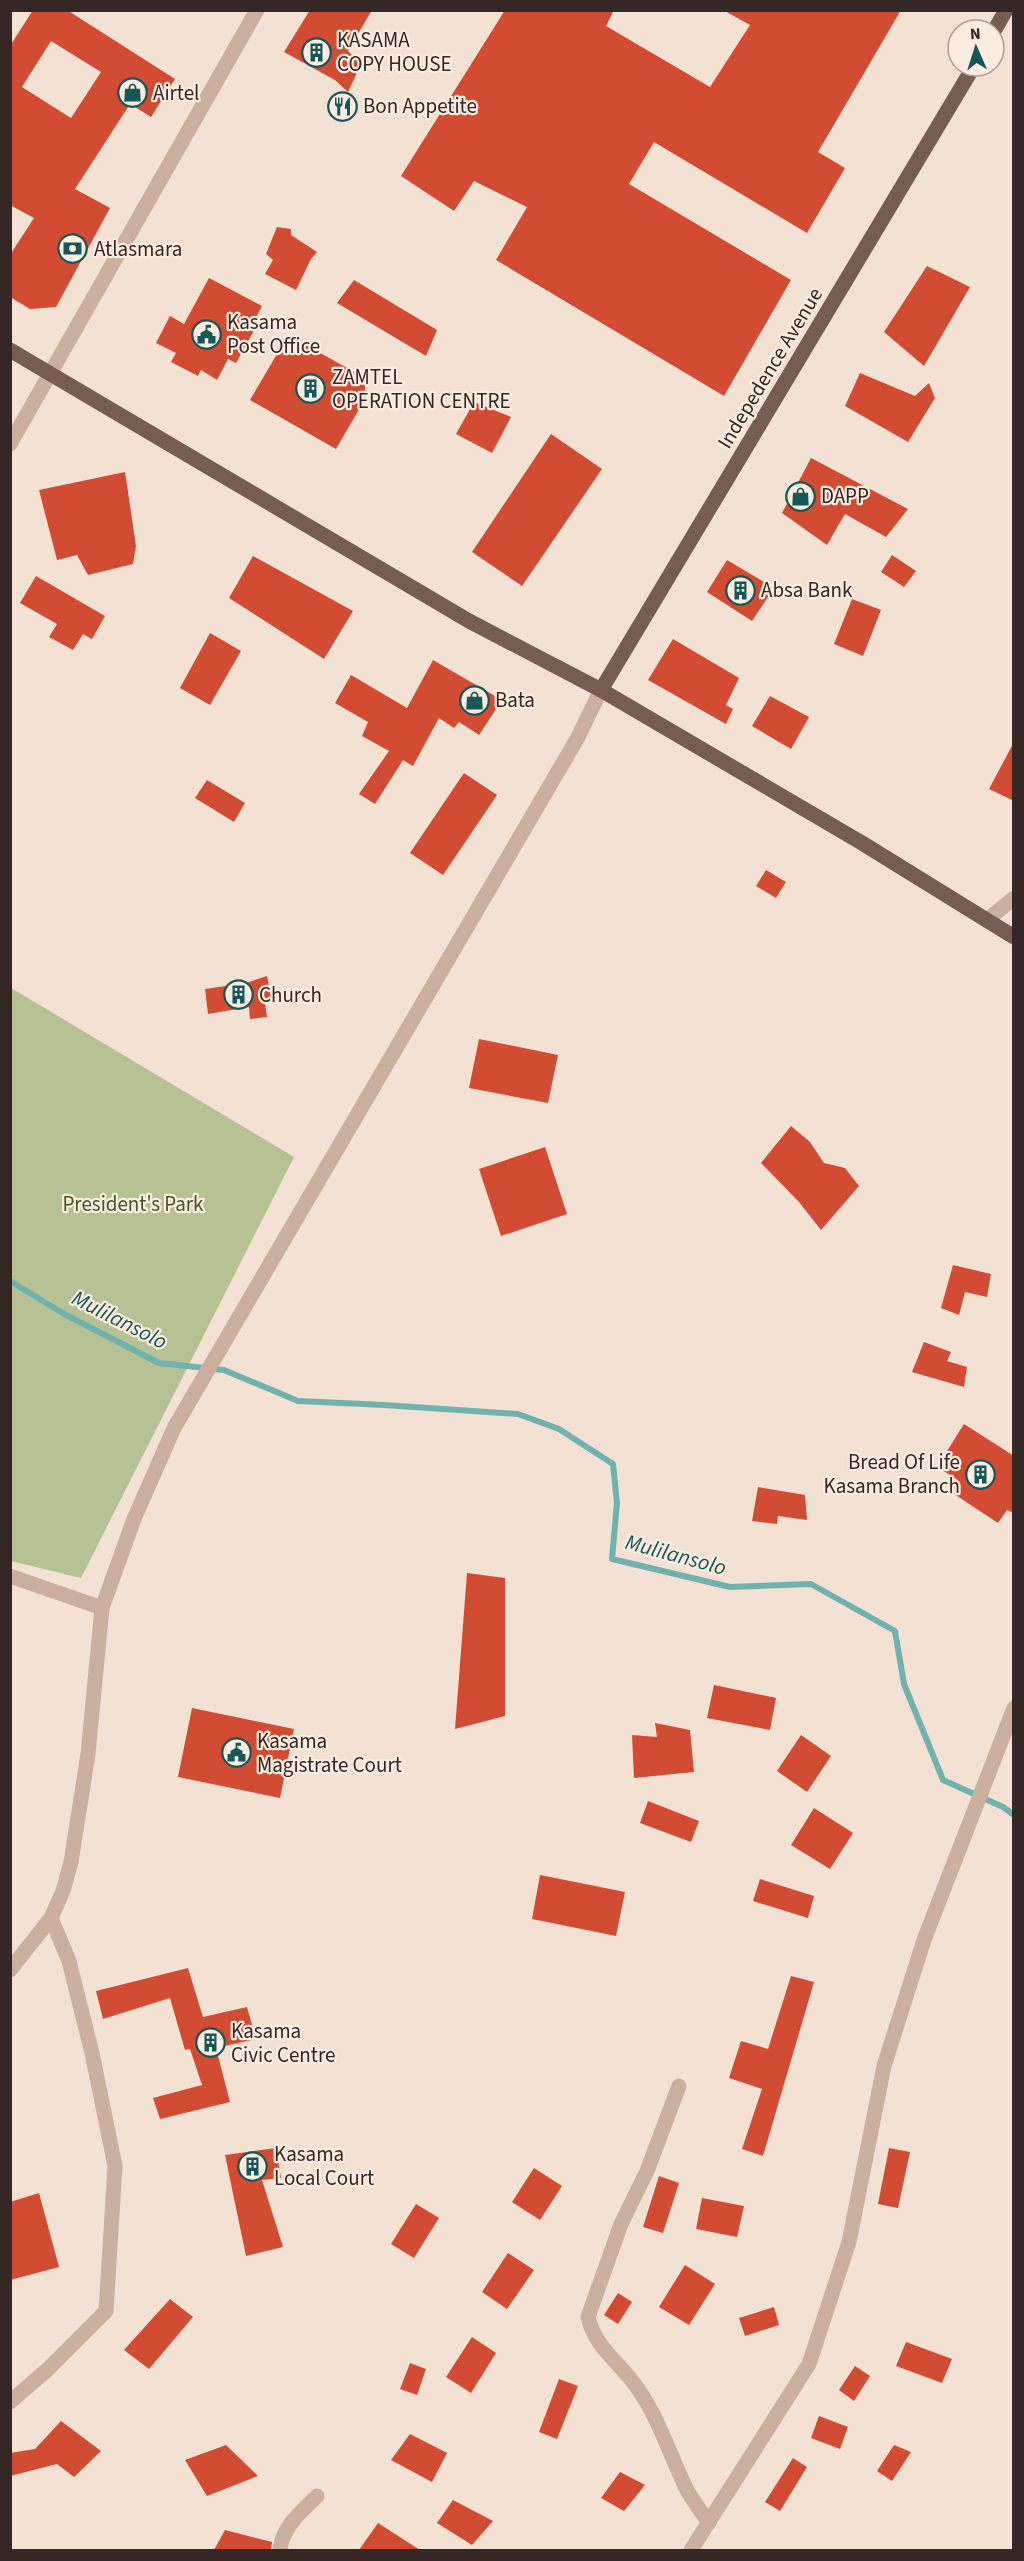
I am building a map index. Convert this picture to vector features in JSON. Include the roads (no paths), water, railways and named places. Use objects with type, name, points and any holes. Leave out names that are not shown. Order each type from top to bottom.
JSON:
[{"type":"main road","name":"Indepedence Avenue","points":[[600,690],[967,78]]},
{"type":"main road","points":[[10,350],[470,621],[600,690],[862,843],[1014,937]]},
{"type":"street","points":[[10,444],[258,10]]},
{"type":"street","points":[[10,1970],[51,1918],[63,1891],[88,1754],[102,1608],[134,1519],[174,1428],[577,739],[600,690]]},
{"type":"street","points":[[987,920],[1014,898]]},
{"type":"street","points":[[10,1576],[102,1608]]},
{"type":"street","points":[[691,2550],[810,2364],[849,2242],[884,2066],[924,1940],[1014,1708]]},
{"type":"street","points":[[10,2402],[48,2370],[106,2311],[115,2166],[92,2053],[69,1961],[51,1918]]},
{"type":"street","points":[[679,2086],[647,2171],[621,2224],[588,2317],[592,2332],[602,2347],[631,2378],[650,2408],[687,2490],[709,2523]]},
{"type":"street","points":[[280,2550],[289,2524],[317,2496]]},
{"type":"waterway","name":"Mulilansolo","points":[[10,1281],[66,1315],[159,1363],[224,1370],[298,1401],[518,1414],[559,1429],[613,1464],[617,1503],[612,1559],[730,1587],[811,1584],[895,1631],[904,1684],[943,1780],[1003,1807],[1014,1815]]},
{"type":"place","name":"KASAMA COPY HOUSE","points":[[316,52]]},
{"type":"place","name":"Airtel","points":[[132,93]]},
{"type":"place","name":"Bon Appetite","points":[[342,106]]},
{"type":"place","name":"Atlasmara","points":[[73,249]]},
{"type":"place","name":"Kasama Post Office","points":[[206,334]]},
{"type":"place","name":"ZAMTEL OPERATION CENTRE","points":[[311,389]]},
{"type":"place","name":"DAPP","points":[[800,496]]},
{"type":"place","name":"Absa Bank","points":[[740,590]]},
{"type":"place","name":"Bata","points":[[474,700]]},
{"type":"place","name":"Church","points":[[238,995]]},
{"type":"place","name":"Bread Of Life Kasama Branch","points":[[981,1474]]},
{"type":"place","name":"Kasama Magistrate Court","points":[[236,1753]]},
{"type":"place","name":"Kasama Civic Centre","points":[[210,2043]]},
{"type":"place","name":"Kasama Local Court","points":[[253,2166]]},
{"type":"park label","name":"President's Park","points":[[133,1204]]}]
